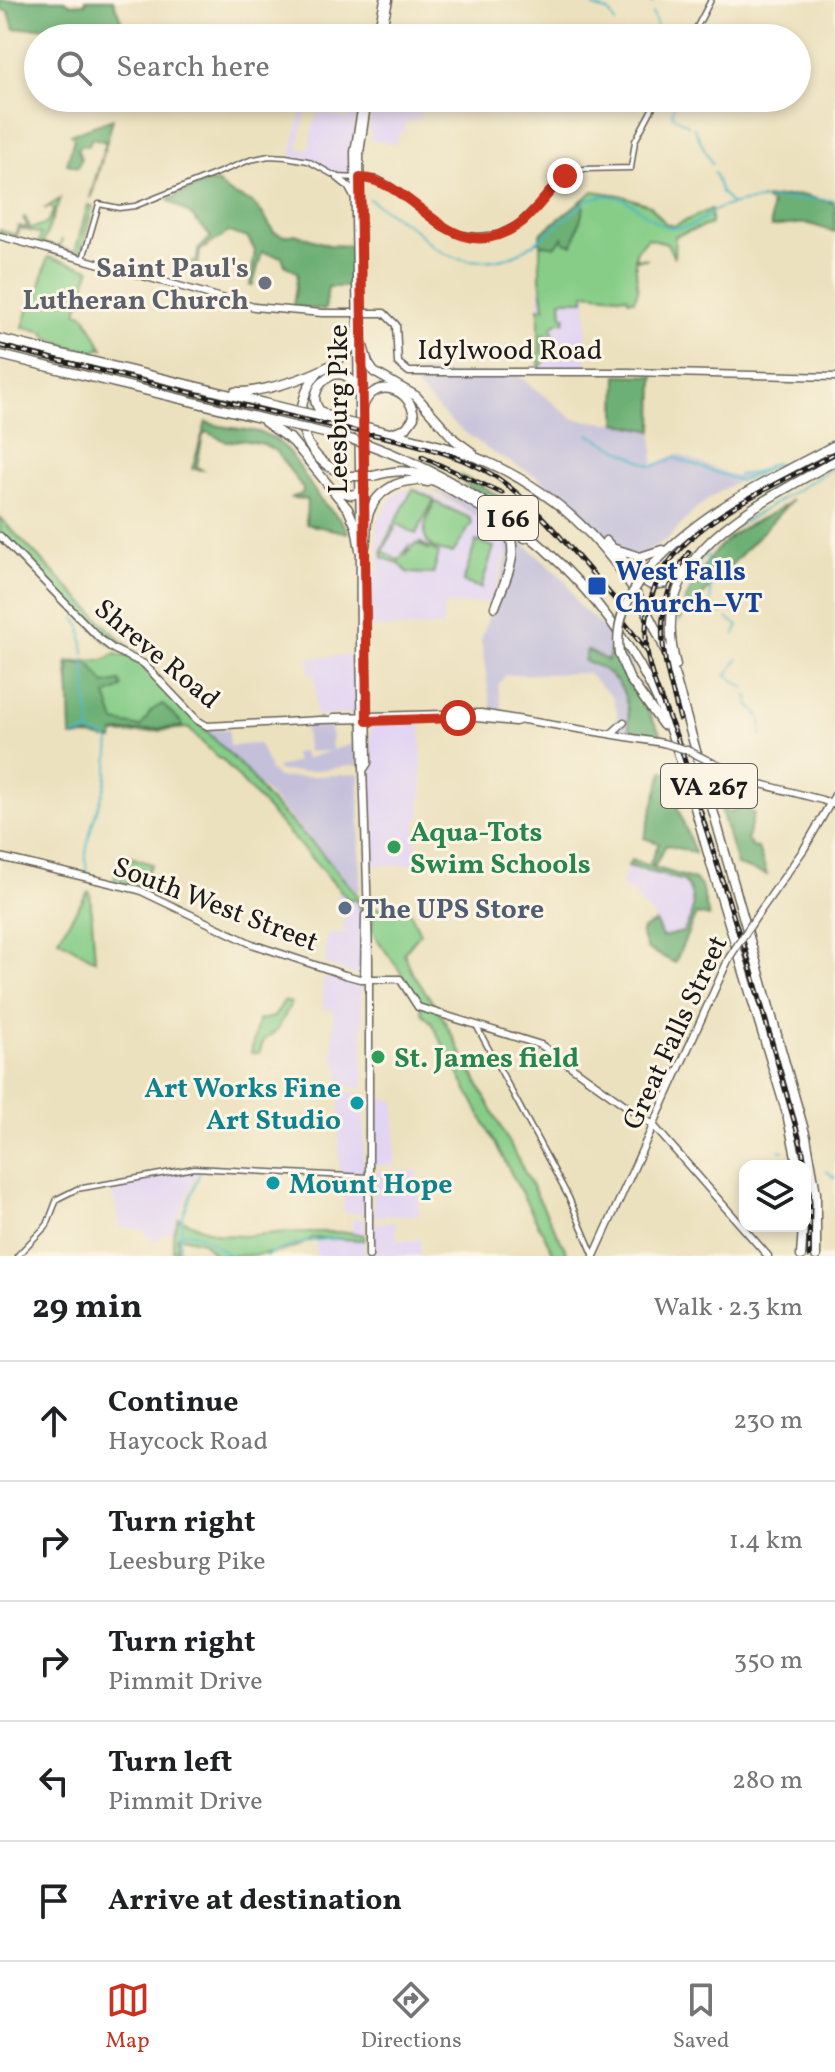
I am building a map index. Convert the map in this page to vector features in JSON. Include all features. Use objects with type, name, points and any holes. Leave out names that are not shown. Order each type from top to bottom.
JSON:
[{"type":"highway","points":[[349,475],[331,469],[316,457],[301,425],[302,405],[306,390],[317,374],[352,347],[358,326]]},
{"type":"highway","name":"I 66","points":[[0,339],[445,447],[487,462],[532,486],[582,526],[627,579],[662,642],[746,921],[808,1144],[816,1193],[816,1256]]},
{"type":"highway","points":[[363,346],[368,363],[377,375],[416,396],[455,440],[487,462]]},
{"type":"highway","name":"I 66","points":[[0,355],[370,445],[439,475],[511,520],[568,572],[617,630],[659,704],[689,789],[787,1114],[797,1160]]},
{"type":"highway","points":[[211,391],[260,392],[330,364]]},
{"type":"highway","points":[[334,419],[321,411],[315,400],[316,392],[326,379],[336,374],[346,375],[354,382],[359,396]]},
{"type":"highway","points":[[363,407],[368,396],[381,388],[392,390],[410,403],[414,413],[409,426],[400,431],[383,432]]},
{"type":"highway","points":[[238,412],[267,422],[325,469],[349,475],[373,476],[395,471],[411,472],[451,491],[538,548],[617,630]]},
{"type":"highway","points":[[290,438],[351,514],[362,548]]},
{"type":"highway","name":"VA 267","points":[[689,789],[662,723],[629,678],[619,654],[618,630],[622,612],[645,574],[682,535],[719,507],[835,445]]},
{"type":"highway","name":"VA 267","points":[[746,921],[672,646],[671,622],[678,590],[694,559],[714,535],[835,461]]},
{"type":"highway","points":[[362,548],[370,510],[388,488],[416,480],[451,491]]},
{"type":"highway","points":[[330,486],[343,494],[362,492]]},
{"type":"highway","points":[[482,509],[508,532],[513,544],[511,560],[495,607]]},
{"type":"highway","points":[[682,535],[658,553],[643,557],[621,553],[606,541],[642,581],[656,586],[672,580],[714,535]]},
{"type":"highway","points":[[801,1256],[803,1232]]},
{"type":"main road","points":[[381,24],[386,0]]},
{"type":"main road","name":"Leesburg Pike","points":[[362,112],[355,139],[361,312],[358,326],[362,492]]},
{"type":"main road","points":[[337,177],[351,190],[355,203]]},
{"type":"main road","name":"Leesburg Pike","points":[[358,178],[355,203],[363,346],[364,718],[368,763],[364,769],[369,1256]]},
{"type":"main road","name":"Idylwood Road","points":[[0,236],[254,307],[322,313],[381,312],[393,319],[398,330],[397,361],[401,369],[409,372],[628,372],[835,377]]},
{"type":"main road","name":"Shreve Road","points":[[0,536],[99,638],[113,649],[144,664],[201,724],[216,728],[364,718]]},
{"type":"main road","points":[[486,713],[493,705]]},
{"type":"main road","points":[[364,718],[486,713],[612,733],[683,748],[753,782],[833,804]]},
{"type":"main road","points":[[364,718],[522,720]]},
{"type":"main road","points":[[612,733],[624,722]]},
{"type":"main road","name":"Great Falls Street","points":[[594,1256],[729,958],[804,849],[833,804],[835,795]]},
{"type":"main road","name":"South West Street","points":[[0,857],[132,888],[252,944],[366,979],[400,979],[418,1007],[475,1023]]},
{"type":"main road","points":[[475,1023],[543,1046],[653,1125],[768,1256]]},
{"type":"street","points":[[698,24],[711,0]]},
{"type":"street","points":[[83,259],[99,204],[119,208],[135,206],[264,156],[308,161],[337,177],[386,183],[449,230],[485,236],[503,232],[523,221],[570,173],[584,169],[631,168],[635,141],[651,112]]},
{"type":"street","points":[[475,1023],[569,1198],[594,1256]]},
{"type":"street","points":[[17,1256],[47,1225],[57,1199],[79,1189],[201,1168],[368,1177]]},
{"type":"shaded area","points":[[301,112],[306,112],[298,148],[308,151],[316,116],[320,113],[348,119],[349,112],[358,112],[351,174],[325,169],[309,159],[291,156]]},
{"type":"shaded area","points":[[372,112],[420,112],[421,119],[405,123],[405,133],[398,133],[397,143],[371,141],[371,133],[368,132]]},
{"type":"shaded area","points":[[587,196],[586,369],[539,369],[540,234]]},
{"type":"shaded area","points":[[415,373],[516,374],[574,419],[653,431],[653,465],[677,454],[734,476],[753,474],[723,489],[697,508],[669,538],[651,549],[638,571],[632,560],[536,476],[490,451],[450,421],[410,381],[410,376],[414,378]]},
{"type":"shaded area","points":[[420,489],[475,515],[508,547],[491,602],[444,605],[443,627],[368,628],[369,573],[377,573],[379,565],[376,522],[392,497],[405,490]]},
{"type":"shaded area","points":[[430,489],[468,500],[489,513],[566,581],[579,606],[614,636],[626,653],[644,705],[656,727],[655,737],[617,726],[617,711],[612,697],[587,673],[506,675],[498,685],[502,711],[491,708],[481,640],[507,558],[507,547],[501,535],[487,522]]},
{"type":"shaded area","points":[[355,655],[357,710],[355,713],[316,716],[315,674],[309,673],[309,658]]},
{"type":"shaded area","points":[[421,722],[422,789],[420,815],[416,820],[416,865],[371,865],[371,725]]},
{"type":"shaded area","points":[[305,723],[331,723],[332,750],[360,742],[359,765],[301,772],[278,771],[276,768],[296,762],[293,753],[303,752],[305,759],[330,751],[307,752]]},
{"type":"shaded area","points":[[229,729],[229,746],[259,744],[270,768],[266,771],[270,770],[278,778],[359,774],[360,890],[356,891],[207,730]]},
{"type":"shaded area","points":[[628,866],[685,881],[690,889],[693,910],[683,932],[662,937],[654,916],[639,902],[637,895],[621,886]]},
{"type":"shaded area","points":[[342,892],[349,900],[361,899],[361,971],[356,975],[325,964],[327,934],[344,933],[342,907],[336,895]]},
{"type":"shaded area","points":[[331,974],[357,983],[361,988],[364,1088],[340,1086],[338,1061],[333,1062],[333,1009],[323,1008],[323,986],[320,984]]},
{"type":"shaded area","points":[[340,1091],[364,1094],[363,1175],[339,1173],[339,1150],[336,1149],[339,1149]]},
{"type":"shaded area","points":[[371,1096],[395,1101],[395,1165],[373,1165]]},
{"type":"shaded area","points":[[198,1171],[171,1234],[165,1233],[155,1242],[141,1229],[120,1227],[111,1186]]},
{"type":"shaded area","points":[[418,1171],[419,1215],[373,1216],[372,1172]]},
{"type":"shaded area","points":[[345,1179],[364,1180],[364,1213],[343,1212]]},
{"type":"shaded area","points":[[353,1218],[365,1219],[364,1256],[316,1256],[316,1236],[351,1237]]},
{"type":"shaded area","points":[[396,1222],[396,1240],[420,1240],[420,1256],[372,1256],[372,1223]]},
{"type":"green space","points":[[0,0],[65,0],[71,4],[86,3],[85,0],[113,0],[122,22],[24,24],[24,28],[14,29],[9,12],[0,9]]},
{"type":"green space","points":[[113,119],[90,198],[106,142],[92,138],[88,146],[82,145],[78,149],[81,159],[78,167],[67,164],[74,138],[71,134]]},
{"type":"green space","points":[[207,182],[218,183],[228,192],[253,203],[274,232],[284,236],[295,234],[329,245],[351,246],[352,287],[328,287],[325,310],[293,306],[298,273],[285,265],[282,257],[262,252],[253,285],[250,285],[255,251],[248,238],[229,232],[200,251],[197,274],[182,270],[179,276],[180,265],[197,261],[198,250],[211,237],[191,215],[168,200]]},
{"type":"green space","points":[[593,191],[620,195],[650,205],[665,223],[674,226],[711,209],[711,224],[675,236],[674,258],[667,243],[648,238],[637,250],[635,258],[648,259],[635,260],[638,290],[634,300],[585,293],[584,300],[561,300],[562,315],[566,317],[564,322],[552,327],[553,334],[544,334],[543,352],[563,353],[563,356],[548,356],[539,369],[539,308],[544,308],[540,244],[552,244],[563,237],[572,245],[584,207],[582,201]]},
{"type":"green space","points":[[801,195],[835,203],[835,232],[806,223],[771,227],[771,204],[763,199]]},
{"type":"green space","points":[[587,196],[582,201],[584,207],[573,245],[564,242],[563,237],[555,247],[540,244],[540,234]]},
{"type":"green space","points":[[60,199],[43,243],[59,247],[62,239],[60,248],[75,252],[88,205],[93,206],[80,255],[41,244],[38,246],[41,234],[19,228],[16,240],[0,235],[0,230],[15,235],[18,226],[28,228],[25,217],[31,229],[47,223],[54,210],[50,206],[44,209]]},
{"type":"green space","points":[[48,257],[90,269],[77,312],[85,315],[103,349],[95,352],[68,346],[45,336],[45,332],[23,327],[31,300],[36,301]]},
{"type":"green space","points":[[617,375],[654,376],[653,431],[616,423]]},
{"type":"green space","points":[[206,422],[254,431],[277,441],[294,458],[321,500],[340,519],[348,533],[306,524],[307,499],[290,498],[302,494],[303,489],[277,452],[263,444],[241,440],[227,442],[207,432],[203,435],[197,466],[202,470],[192,469]]},
{"type":"green space","points":[[460,475],[517,510],[542,541],[458,479]]},
{"type":"green space","points":[[413,489],[434,500],[416,534],[395,522]]},
{"type":"green space","points":[[792,500],[679,621],[678,616],[697,578],[721,545],[743,528]]},
{"type":"green space","points":[[435,502],[470,518],[472,523],[453,553],[441,551],[427,542],[425,529]]},
{"type":"green space","points":[[0,518],[128,650],[108,643],[0,533]]},
{"type":"green space","points":[[393,525],[396,526],[383,551],[399,560],[410,544],[406,556],[416,543],[430,550],[419,542],[439,553],[433,574],[408,573],[399,563],[383,558],[382,550]]},
{"type":"green space","points":[[476,541],[494,547],[481,588],[463,582]]},
{"type":"green space","points":[[587,650],[608,661],[610,651],[614,651],[624,674],[663,739],[630,731],[622,689],[606,671],[584,661]]},
{"type":"green space","points":[[114,654],[130,657],[142,666],[252,777],[264,795],[318,849],[360,898],[361,911],[355,898],[349,900],[222,759],[188,728],[126,734],[74,733],[67,662],[104,660]]},
{"type":"green space","points":[[90,664],[105,684],[120,681],[122,688],[106,695],[115,722],[141,727],[151,711],[162,704],[182,723],[182,727],[114,733],[113,740],[71,737],[69,665]]},
{"type":"green space","points":[[663,771],[668,772],[695,853],[666,845],[655,865],[650,863],[659,843],[644,838]]},
{"type":"green space","points":[[743,808],[754,813],[747,839],[752,847],[758,848],[767,875],[737,865],[721,810],[728,812]]},
{"type":"green space","points":[[121,854],[152,864],[139,886],[114,880]]},
{"type":"green space","points":[[631,860],[695,880],[701,886],[709,917],[696,914],[675,963],[647,949],[641,934],[643,929],[656,922],[662,937],[683,932],[692,913],[691,893],[684,881],[628,866]]},
{"type":"green space","points":[[90,892],[95,960],[58,939]]},
{"type":"green space","points":[[408,907],[420,933],[404,953],[412,972],[442,1016],[569,1256],[555,1256],[431,1022],[422,1013],[420,1003],[404,977],[372,932],[373,908]]},
{"type":"green space","points":[[284,1001],[291,1003],[278,1029],[264,1040],[259,1053],[251,1053],[258,1020],[274,1017]]},
{"type":"green space","points":[[179,1219],[220,1235],[347,1232],[364,1235],[364,1240],[312,1238],[280,1252],[216,1256],[203,1242],[178,1236],[177,1251],[173,1251],[173,1234]]},
{"type":"waterway","points":[[651,0],[652,4]]},
{"type":"waterway","points":[[594,7],[609,12],[615,23]]},
{"type":"waterway","points":[[653,13],[656,24]]},
{"type":"waterway","points":[[672,112],[673,116],[688,125]]},
{"type":"waterway","points":[[694,128],[712,164]]},
{"type":"waterway","points":[[714,172],[721,192],[732,205]]},
{"type":"waterway","points":[[369,199],[410,226],[438,250],[457,258],[479,261],[501,259],[521,252],[589,199],[605,196],[618,197],[656,222],[679,228],[691,225],[717,209],[749,201],[835,200]]},
{"type":"waterway","points":[[588,434],[649,465],[675,458],[740,481],[780,466]]},
{"type":"waterway","points":[[738,475],[754,473],[777,464]]},
{"type":"waterway","points":[[732,529],[835,467]]},
{"type":"waterway","points":[[713,544],[727,533]]},
{"type":"waterway","points":[[707,551],[706,581],[710,586],[711,604],[722,614]]},
{"type":"waterway","points":[[687,581],[704,555]]},
{"type":"waterway","points":[[75,618],[81,627],[84,654]]},
{"type":"waterway","points":[[727,618],[738,626],[735,635]]},
{"type":"waterway","points":[[738,659],[727,675],[745,688]]},
{"type":"waterway","points":[[85,660],[89,732],[110,742],[106,782],[87,845],[88,873]]},
{"type":"waterway","points":[[747,696],[749,702]]},
{"type":"waterway","points":[[749,704],[761,718],[761,735]]},
{"type":"waterway","points":[[72,735],[89,730]]},
{"type":"waterway","points":[[779,1150],[783,1151]]},
{"type":"waterway","points":[[827,1171],[835,1178]]},
{"type":"waterway","points":[[179,1253],[182,1219],[200,1172]]},
{"type":"waterway","points":[[181,1233],[201,1236],[231,1256]]},
{"type":"waterway","points":[[266,1256],[302,1243],[340,1238]]},
{"type":"railway","points":[[0,346],[451,455],[493,475],[510,487],[560,536],[620,605]]},
{"type":"railway","points":[[679,743],[649,663],[646,621],[656,585],[675,555],[701,530],[767,488],[835,453]]},
{"type":"railway","points":[[422,457],[502,493]]},
{"type":"railway","points":[[680,719],[664,654],[663,614],[676,573],[689,552]]},
{"type":"railway","points":[[621,618],[646,650]]},
{"type":"railway","points":[[682,752],[739,934]]},
{"type":"railway","points":[[743,942],[803,1152],[810,1202],[809,1256]]},
{"type":"place","name":"Saint Paul's Lutheran Church","points":[[265,283]]},
{"type":"place","name":"West Falls Church–VT","points":[[597,586]]},
{"type":"place","name":"Aqua-Tots Swim Schools","points":[[394,847]]},
{"type":"place","name":"The UPS Store","points":[[345,908]]},
{"type":"place","name":"St. James field","points":[[378,1057]]},
{"type":"place","name":"Art Works Fine Art Studio","points":[[357,1103]]},
{"type":"place","name":"Mount Hope","points":[[273,1183]]},
{"type":"route","points":[[458,718],[367,721],[360,178],[386,183],[449,230],[478,236],[498,234],[517,225],[565,176]]}]
